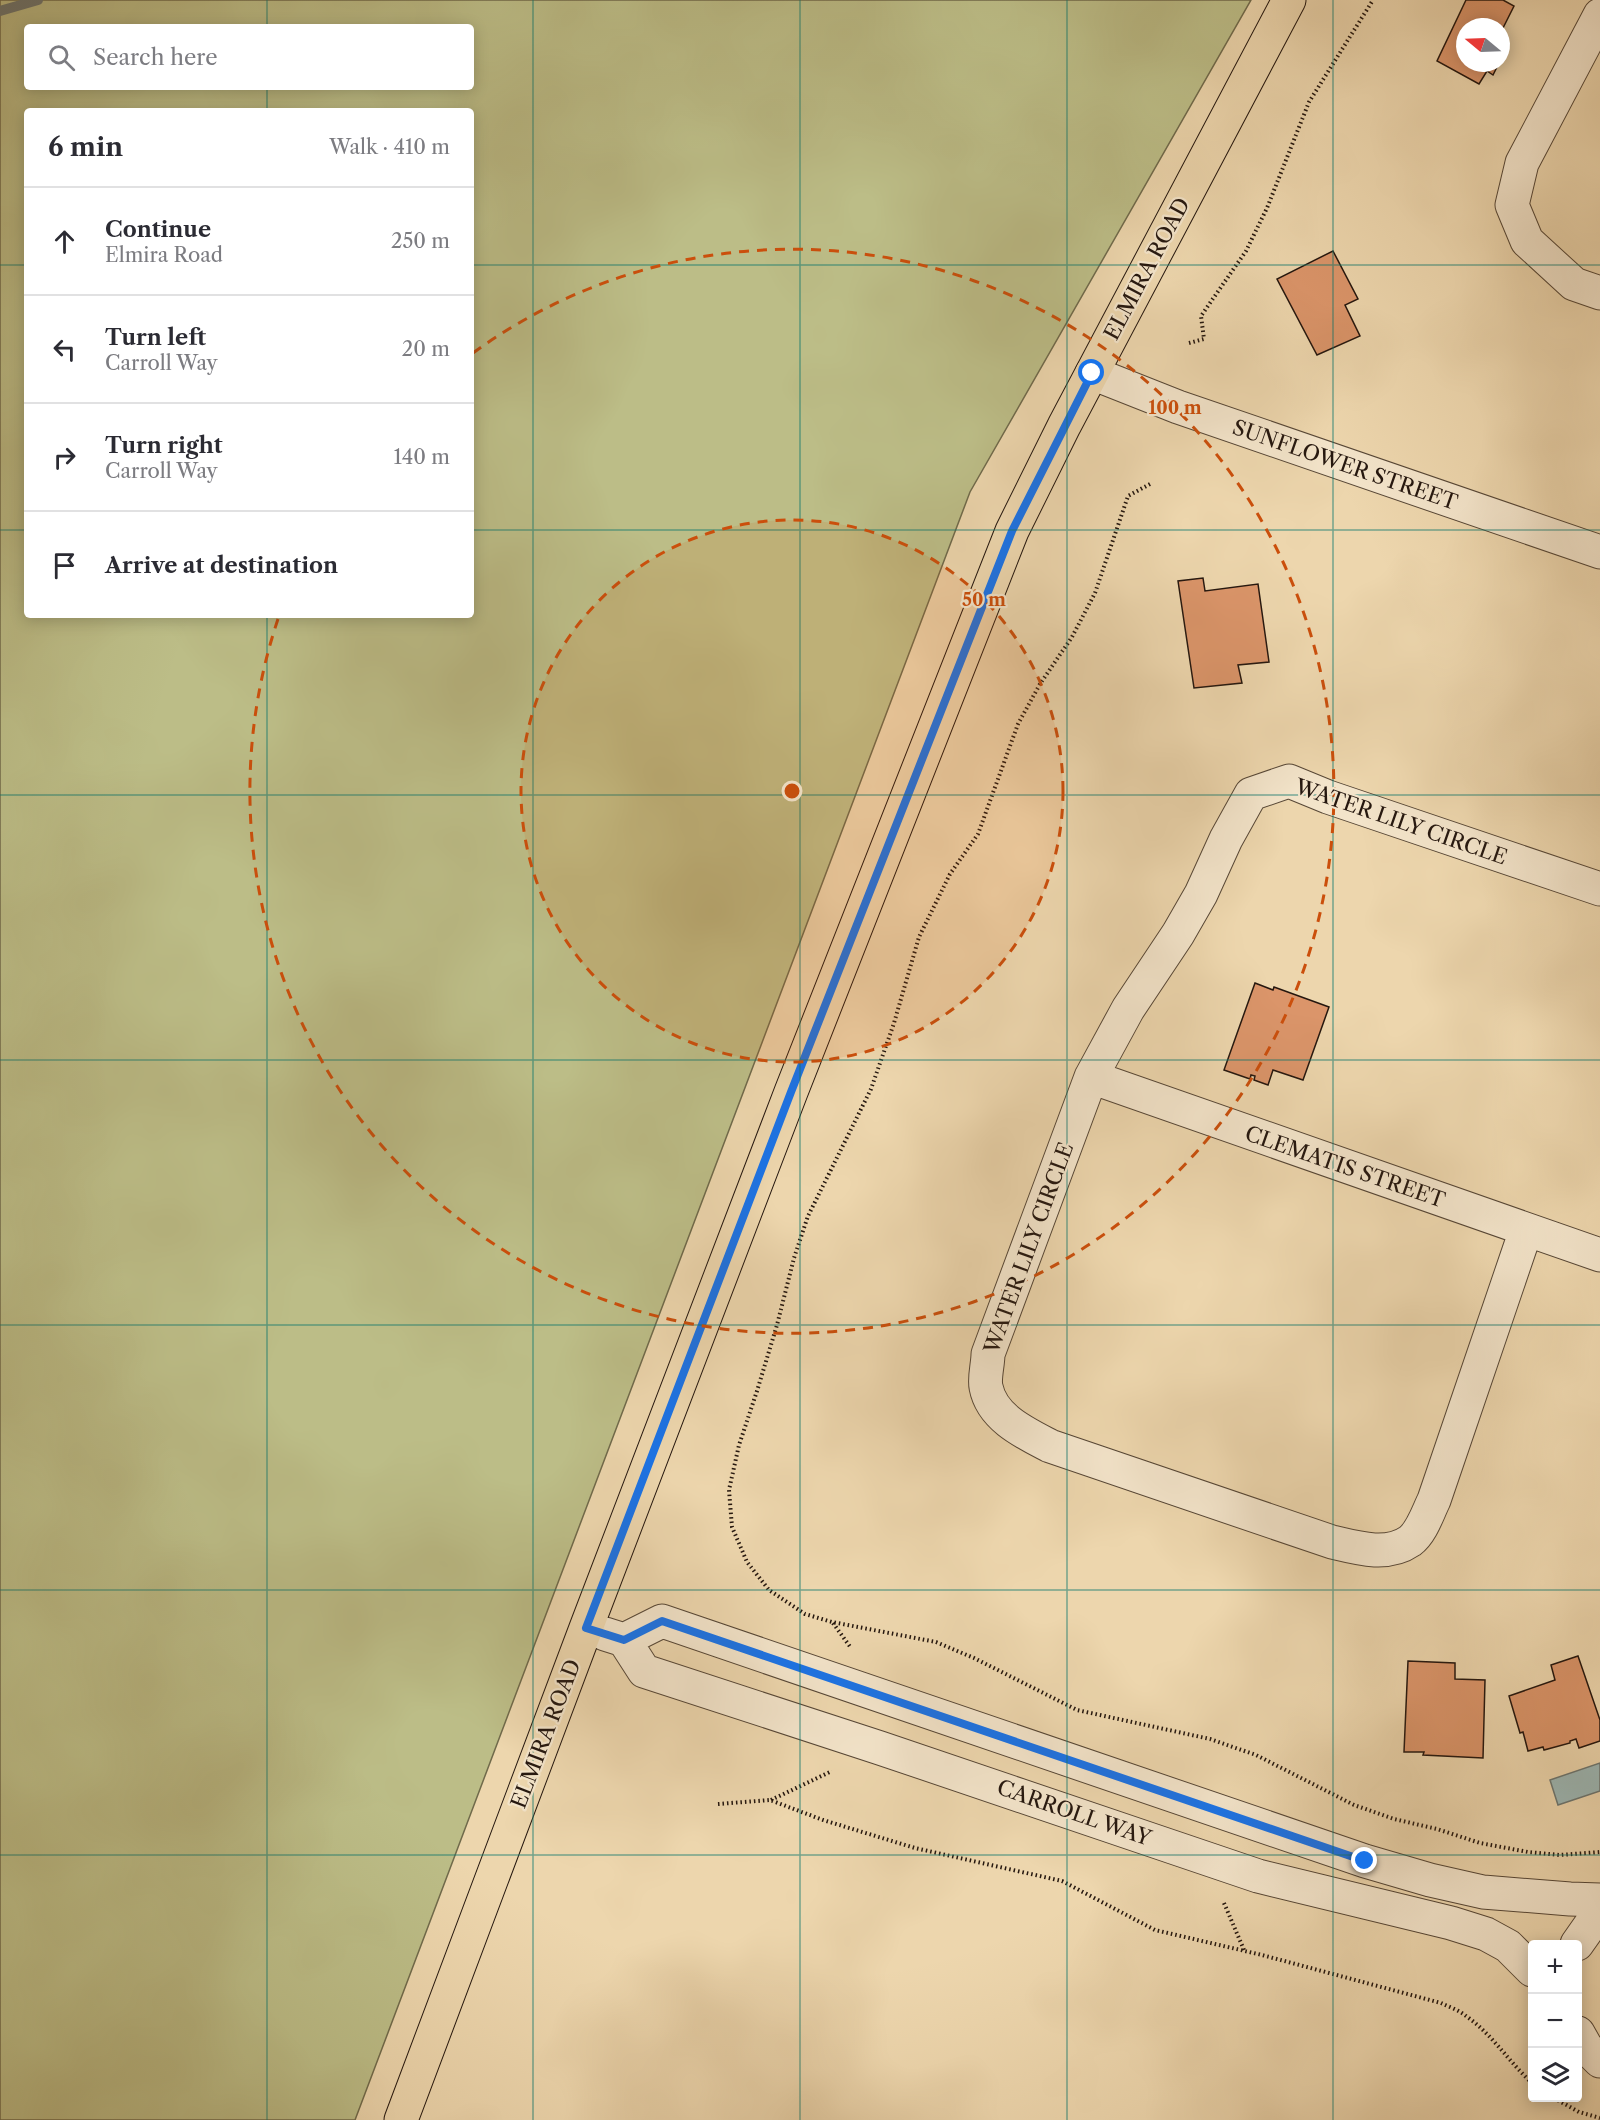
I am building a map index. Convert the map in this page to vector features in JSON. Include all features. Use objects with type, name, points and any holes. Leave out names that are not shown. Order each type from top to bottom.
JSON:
[{"type":"main road","name":"ELMIRA ROAD","points":[[401,2120],[791,1092],[1012,531],[1092,373],[1289,0]]},
{"type":"street","points":[[1600,15],[1522,163],[1512,205],[1527,241],[1574,284],[1600,293]]},
{"type":"street","name":"SUNFLOWER STREET","points":[[1092,373],[1178,407],[1600,552]]},
{"type":"street","name":"WATER LILY CIRCLE","points":[[1526,1230],[1434,1500],[1411,1540],[1390,1548],[1366,1551],[1332,1542],[1050,1446],[1028,1435],[999,1415],[986,1388],[988,1354],[1091,1077],[1128,1009],[1202,894],[1226,839],[1251,794],[1289,781],[1328,797],[1600,889]]},
{"type":"street","name":"CLEMATIS STREET","points":[[1091,1077],[1600,1255]]},
{"type":"street","points":[[586,1628],[624,1640],[662,1621],[1365,1861],[1430,1880],[1483,1892],[1600,1899]]},
{"type":"street","name":"CARROLL WAY","points":[[624,1640],[644,1671],[1258,1876],[1451,1923],[1486,1934],[1508,1946],[1528,1965]]},
{"type":"street","points":[[1580,1940],[1600,1916]]},
{"type":"street","points":[[1582,2040],[1600,2061]]},
{"type":"path","points":[[1189,343],[1204,339],[1201,316],[1246,251],[1267,208],[1309,102],[1373,0]]},
{"type":"path","points":[[718,1804],[770,1800],[880,1748]]},
{"type":"path","points":[[770,1800],[823,1820],[915,1848],[1062,1881],[1155,1930],[1262,1955],[1441,2003],[1466,2016],[1528,2079]]},
{"type":"path","points":[[1562,2102],[1579,2112],[1600,2118]]},
{"type":"green space","points":[[0,0],[1251,0],[970,492],[355,2120],[0,2120]]},
{"type":"water","points":[[1600,1763],[1600,1791],[1558,1805],[1550,1780]]},
{"type":"building","points":[[1466,0],[1503,0],[1514,6],[1508,18],[1457,18]]},
{"type":"building","points":[[1456,21],[1456,71],[1437,61]]},
{"type":"building","points":[[1457,72],[1486,72],[1479,84]]},
{"type":"building","points":[[1333,251],[1358,299],[1345,305],[1360,336],[1317,355],[1277,279]]},
{"type":"building","points":[[1203,578],[1205,591],[1258,584],[1269,662],[1238,665],[1242,683],[1194,688],[1178,581]]},
{"type":"building","points":[[1255,983],[1273,990],[1274,987],[1329,1007],[1303,1080],[1273,1070],[1268,1085],[1254,1080],[1255,1076],[1251,1075],[1250,1079],[1224,1070]]},
{"type":"building","points":[[1578,1656],[1600,1720],[1600,1741],[1579,1748],[1576,1739],[1570,1743],[1544,1750],[1543,1747],[1528,1751],[1509,1696],[1555,1680],[1551,1665]]},
{"type":"building","points":[[1408,1661],[1455,1663],[1455,1679],[1485,1680],[1483,1758],[1404,1752]]},
{"type":"waterway","points":[[0,11],[38,0]]},
{"type":"route","points":[[1092,373],[1012,531],[791,1092],[586,1628],[624,1640],[662,1621],[1365,1861]]}]
